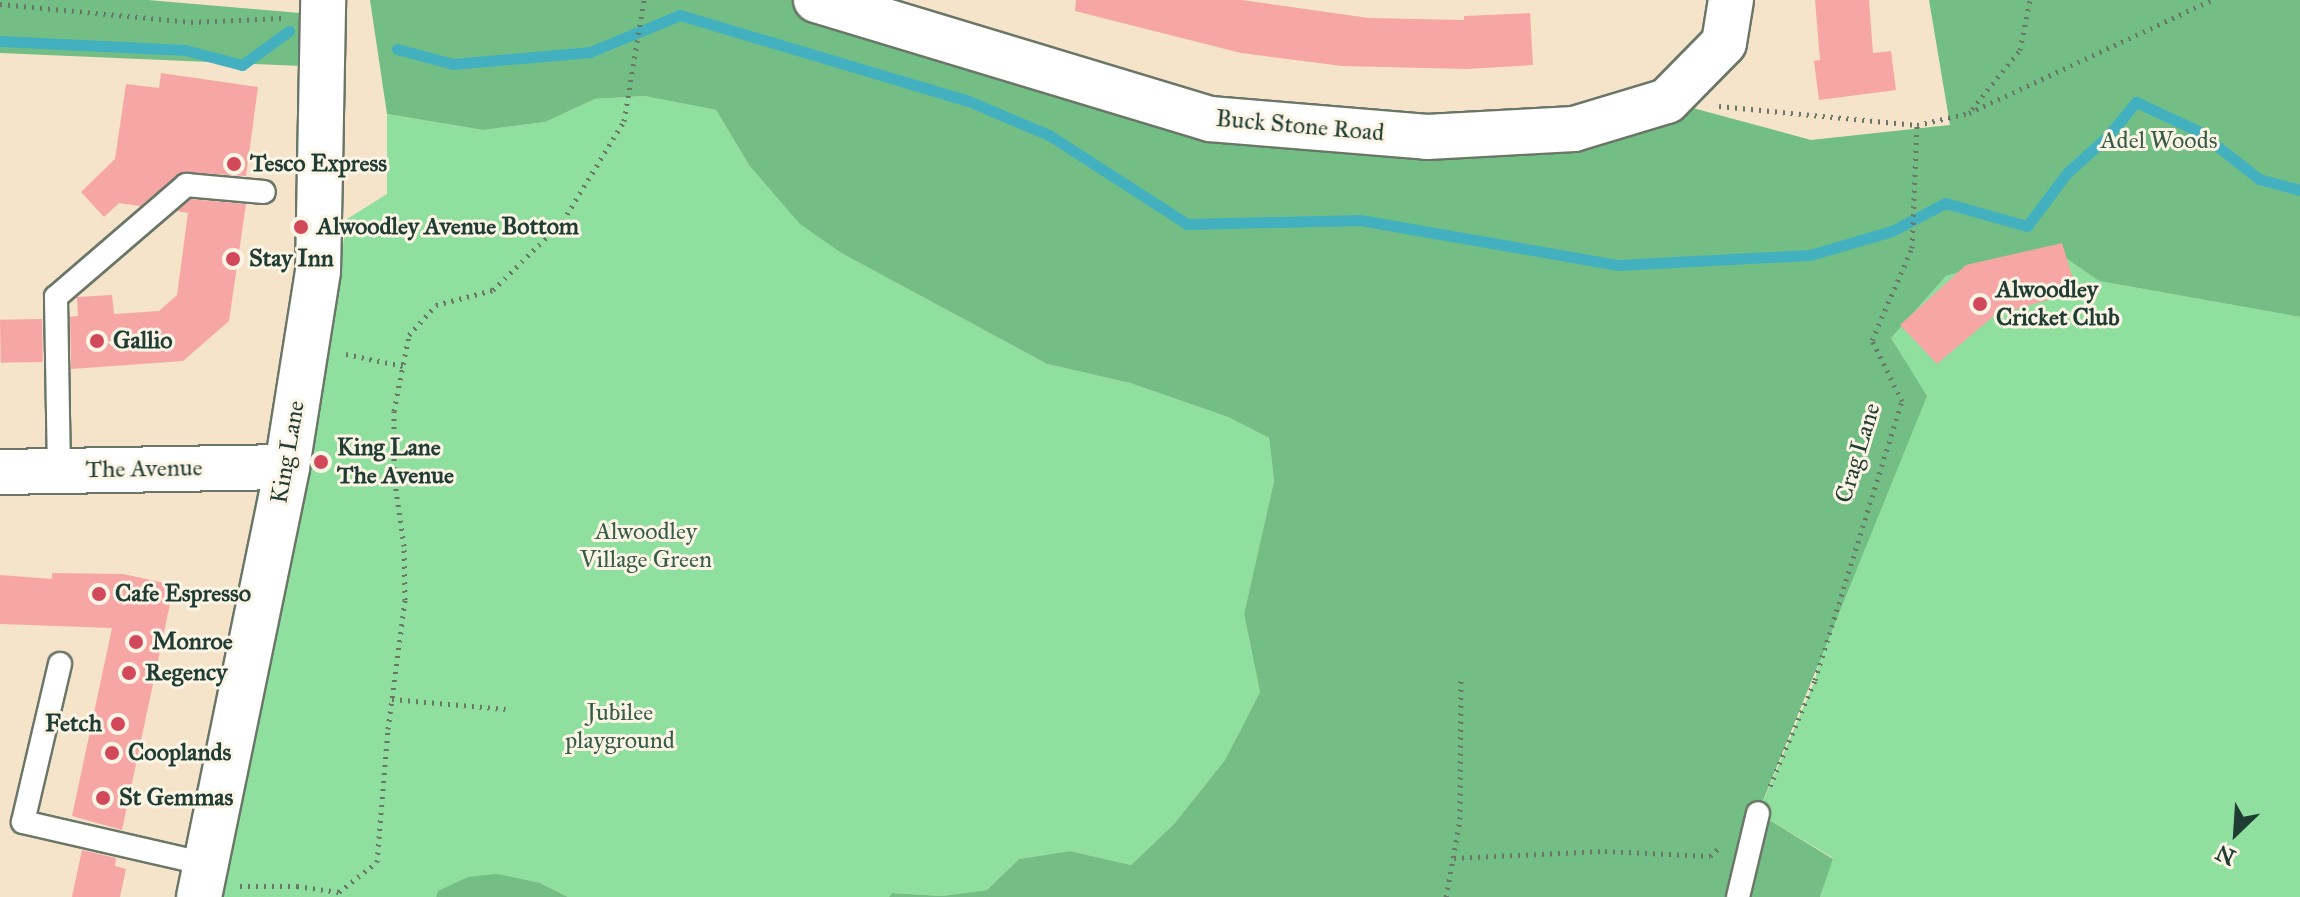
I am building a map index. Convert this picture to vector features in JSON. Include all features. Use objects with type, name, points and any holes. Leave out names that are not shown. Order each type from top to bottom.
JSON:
[{"type":"street","name":"Buck Stone Road","points":[[816,0],[1210,119],[1427,137],[1574,129],[1667,101],[1724,43],[1731,0]]},
{"type":"street","name":"King Lane","points":[[202,885],[287,467],[318,271],[322,7]]},
{"type":"street","name":"The Avenue","points":[[0,472],[287,467]]},
{"type":"lane","points":[[59,471],[56,297],[186,185],[264,192]]},
{"type":"lane","points":[[60,664],[23,822],[202,885]]},
{"type":"lane","points":[[1738,897],[1758,813]]},
{"type":"path","points":[[1969,113],[2020,50],[2030,0]]},
{"type":"path","points":[[1667,101],[1917,125],[1969,113],[2211,0]]},
{"type":"path","points":[[202,885],[297,886],[341,894],[377,862],[392,699],[405,600],[404,546],[394,476],[394,411],[409,335],[436,305],[493,290],[563,221],[624,121],[644,3]]},
{"type":"path","points":[[0,4],[191,22],[322,7]]},
{"type":"path","name":"Crag Lane","points":[[1758,813],[1815,680],[1902,401],[1872,340],[1912,248],[1917,125]]},
{"type":"path","points":[[307,344],[403,366]]},
{"type":"path","points":[[1446,897],[1460,819],[1461,676]]},
{"type":"path","points":[[392,699],[506,709]]},
{"type":"path","points":[[1454,858],[1605,851],[1710,856],[1758,813]]},
{"type":"green space","points":[[0,0],[148,0],[300,13],[302,66],[0,53]]},
{"type":"green space","name":"Adel Woods","points":[[370,0],[816,0],[1210,119],[1427,137],[1667,101],[1811,140],[1950,125],[1929,0],[2300,0],[2300,317],[2099,281],[2051,248],[1946,276],[1891,338],[1927,396],[1758,813],[1833,859],[1820,897],[889,897],[892,893],[942,896],[987,890],[1019,859],[1070,851],[1131,865],[1174,824],[1225,760],[1260,692],[1244,614],[1274,481],[1269,438],[1228,417],[1130,383],[1047,364],[843,254],[800,224],[749,165],[716,110],[644,96],[595,99],[545,122],[483,130],[387,114]]},
{"type":"green space","name":"Alwoodley Village Green","points":[[644,96],[716,110],[749,165],[843,254],[1047,364],[1130,383],[1228,417],[1269,438],[1274,481],[1244,614],[1260,692],[1225,760],[1174,824],[1131,865],[1070,851],[1019,859],[987,890],[942,896],[892,893],[889,897],[568,897],[540,883],[439,891],[436,897],[205,897],[324,367],[347,219],[387,194],[387,114],[483,130],[545,122],[595,99]]},
{"type":"green space","points":[[2051,248],[2099,281],[2300,317],[2300,897],[1820,897],[1833,858],[1758,813],[1815,680],[1890,339],[1946,276]]},
{"type":"green space","points":[[497,874],[540,883],[568,897],[436,897],[438,891],[468,877]]},
{"type":"building","points":[[1076,0],[1242,0],[1369,18],[1464,20],[1464,16],[1530,13],[1533,65],[1467,69],[1342,66],[1241,53],[1075,11]]},
{"type":"building","points":[[1815,0],[1869,0],[1873,53],[1891,51],[1896,90],[1819,100],[1814,61],[1820,60]]},
{"type":"building","points":[[161,73],[258,87],[246,176],[182,172],[140,206],[119,203],[104,217],[81,192],[115,159],[126,84],[159,88]]},
{"type":"building","points":[[191,199],[246,204],[229,321],[183,361],[71,369],[70,317],[78,316],[77,297],[112,295],[114,314],[159,311],[177,295],[188,213],[177,211]]},
{"type":"building","name":"Alwoodley Cricket Club","points":[[2062,243],[2077,292],[1995,315],[1937,364],[1900,325],[1966,265]]},
{"type":"building","points":[[42,319],[43,362],[1,363],[0,320]]},
{"type":"building","points":[[52,573],[123,574],[174,585],[122,830],[72,816],[112,628],[0,624],[0,575],[52,579]]},
{"type":"building","points":[[82,850],[116,858],[115,866],[126,869],[120,897],[72,897]]},
{"type":"waterway","points":[[397,49],[453,64],[590,52],[680,15],[966,100],[1049,135],[1187,224],[1360,220],[1618,265],[1810,255],[1892,231],[1945,203],[2027,226],[2067,173],[2108,136],[2136,102],[2198,131],[2259,179],[2300,190]]},
{"type":"waterway","points":[[0,41],[185,50],[242,65],[289,31]]},
{"type":"place","name":"Tesco Express","points":[[234,164]]},
{"type":"place","name":"Alwoodley Avenue Bottom","points":[[301,227]]},
{"type":"place","name":"Stay Inn","points":[[233,259]]},
{"type":"place","name":"Alwoodley Cricket Club","points":[[1980,304]]},
{"type":"place","name":"Gallio","points":[[97,341]]},
{"type":"place","name":"King Lane The Avenue","points":[[321,462]]},
{"type":"place","name":"Cafe Espresso","points":[[99,594]]},
{"type":"place","name":"Monroe","points":[[136,642]]},
{"type":"place","name":"Regency","points":[[129,673]]},
{"type":"place","name":"Fetch","points":[[118,724]]},
{"type":"place","name":"Cooplands","points":[[112,753]]},
{"type":"place","name":"St Gemmas","points":[[103,798]]},
{"type":"park label","name":"Jubilee playground","points":[[620,727]]}]
